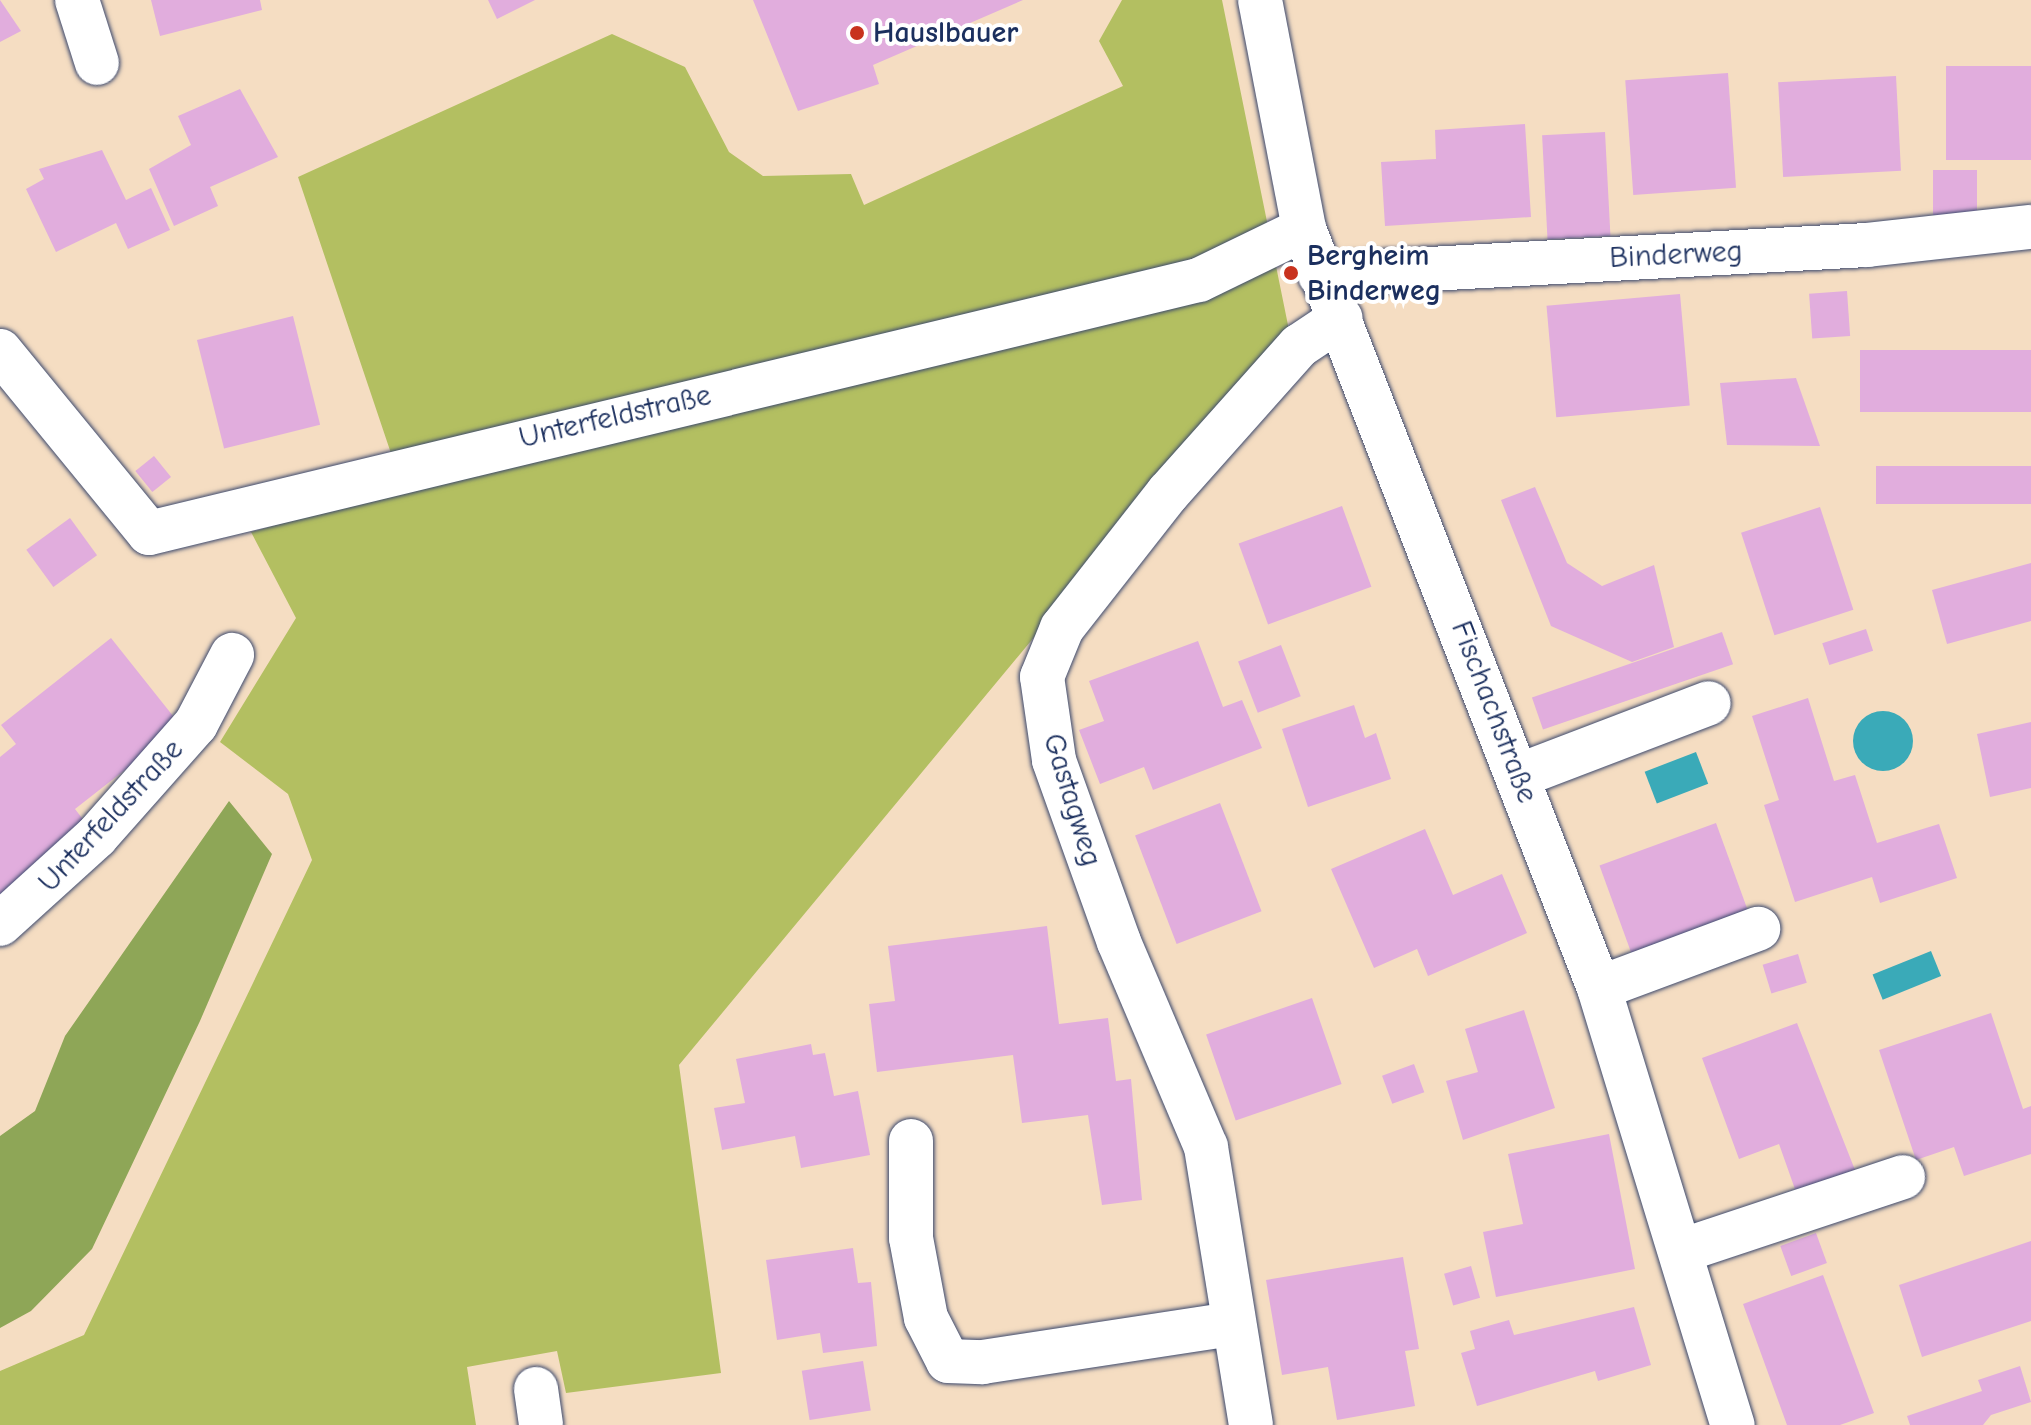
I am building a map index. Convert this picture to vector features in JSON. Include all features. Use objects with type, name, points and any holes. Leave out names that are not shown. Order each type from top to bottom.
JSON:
[{"type":"street","points":[[77,0],[97,63]]},
{"type":"street","name":"Fischachstraße","points":[[1260,0],[1304,229],[1599,988],[1733,1425]]},
{"type":"street","name":"Binderweg","points":[[1320,275],[1867,245],[2031,227]]},
{"type":"street","name":"Unterfeldstraße","points":[[0,351],[149,533],[1199,280],[1304,229]]},
{"type":"street","name":"Gastagweg","points":[[1251,1425],[1231,1324],[1206,1147],[1119,942],[1054,760],[1042,677],[1062,628],[1168,493],[1299,346],[1341,318]]},
{"type":"street","name":"Unterfeldstraße","points":[[0,924],[96,837],[196,724],[232,655]]},
{"type":"street","points":[[1518,776],[1709,703]]},
{"type":"street","points":[[1599,988],[1758,929]]},
{"type":"street","points":[[911,1141],[911,1238],[926,1318],[948,1361],[983,1362],[1231,1324]]},
{"type":"street","points":[[1681,1251],[1903,1177]]},
{"type":"green space","points":[[1122,0],[1222,0],[1289,330],[679,1065],[721,1373],[566,1393],[557,1351],[467,1367],[476,1425],[0,1425],[0,1371],[84,1335],[312,860],[288,794],[220,742],[296,618],[251,532],[403,489],[298,177],[612,34],[685,67],[729,152],[763,176],[851,174],[864,205],[1123,86],[1099,41]]},
{"type":"green space","points":[[229,801],[272,854],[200,1021],[92,1249],[31,1311],[0,1328],[0,1136],[35,1111],[65,1036]]},
{"type":"water","points":[[1883,711],[1904,720],[1913,741],[1904,762],[1883,771],[1862,762],[1853,741],[1862,720]]},
{"type":"water","points":[[1696,752],[1708,784],[1657,803],[1645,772]]},
{"type":"water","points":[[1931,951],[1941,976],[1883,1000],[1873,975]]},
{"type":"building","points":[[0,0],[21,31],[0,42]]},
{"type":"building","points":[[151,0],[260,0],[262,10],[160,36]]},
{"type":"building","points":[[488,0],[535,0],[497,19]]},
{"type":"building","name":"Hauslbauer","points":[[753,0],[1023,0],[873,65],[879,84],[798,111]]},
{"type":"building","points":[[1946,66],[2031,66],[2031,160],[1946,160]]},
{"type":"building","points":[[1728,73],[1736,188],[1633,195],[1625,80]]},
{"type":"building","points":[[1896,76],[1901,171],[1783,177],[1778,82]]},
{"type":"building","points":[[240,89],[278,157],[210,187],[218,206],[174,226],[149,169],[191,145],[178,116]]},
{"type":"building","points":[[1525,124],[1531,217],[1385,226],[1381,162],[1436,159],[1435,130]]},
{"type":"building","points":[[1605,132],[1610,236],[1548,239],[1542,135]]},
{"type":"building","points":[[102,150],[126,200],[151,188],[170,230],[128,249],[116,223],[56,252],[26,189],[44,179],[39,169]]},
{"type":"building","points":[[1933,170],[1977,170],[1977,215],[1933,215]]},
{"type":"building","points":[[1847,291],[1850,336],[1812,339],[1809,294]]},
{"type":"building","points":[[1680,294],[1690,406],[1556,417],[1547,306]]},
{"type":"building","points":[[293,316],[320,425],[224,449],[197,340]]},
{"type":"building","points":[[1860,350],[2031,350],[2031,412],[1860,412]]},
{"type":"building","points":[[1796,378],[1820,446],[1727,445],[1720,383]]},
{"type":"building","points":[[154,456],[171,477],[152,492],[135,471]]},
{"type":"building","points":[[1876,466],[2031,466],[2031,504],[1876,504]]},
{"type":"building","points":[[1535,487],[1567,563],[1602,586],[1654,565],[1674,647],[1632,662],[1551,626],[1501,500]]},
{"type":"building","points":[[1342,506],[1371,587],[1268,624],[1239,544]]},
{"type":"building","points":[[1820,507],[1853,610],[1774,635],[1741,533]]},
{"type":"building","points":[[70,518],[97,555],[53,587],[26,550]]},
{"type":"building","points":[[2031,563],[2031,621],[1947,644],[1932,590]]},
{"type":"building","points":[[1866,629],[1873,651],[1829,665],[1822,643]]},
{"type":"building","points":[[1722,632],[1733,664],[1543,730],[1532,697]]},
{"type":"building","points":[[111,638],[181,726],[75,809],[88,826],[0,895],[0,757],[16,744],[1,725]]},
{"type":"building","points":[[1198,641],[1223,707],[1242,700],[1262,748],[1153,790],[1144,767],[1100,784],[1079,730],[1104,721],[1089,681]]},
{"type":"building","points":[[1281,645],[1301,696],[1258,713],[1238,661]]},
{"type":"building","points":[[1808,698],[1834,781],[1855,775],[1877,843],[1939,824],[1957,878],[1880,903],[1872,877],[1795,902],[1764,805],[1779,800],[1752,716]]},
{"type":"building","points":[[1354,705],[1365,738],[1376,733],[1391,779],[1308,807],[1282,729]]},
{"type":"building","points":[[2031,722],[2031,788],[1990,797],[1977,734]]},
{"type":"building","points":[[1220,803],[1262,911],[1177,944],[1135,836]]},
{"type":"building","points":[[1716,823],[1752,921],[1635,963],[1599,865]]},
{"type":"building","points":[[1425,829],[1453,895],[1502,874],[1527,933],[1428,976],[1417,949],[1374,968],[1331,869]]},
{"type":"building","points":[[1047,926],[1059,1024],[1108,1018],[1116,1081],[1131,1079],[1142,1200],[1102,1205],[1088,1115],[1022,1123],[1013,1055],[877,1072],[869,1004],[895,1001],[888,946]]},
{"type":"building","points":[[1798,954],[1807,983],[1771,994],[1763,965]]},
{"type":"building","points":[[1312,998],[1342,1084],[1236,1121],[1206,1034]]},
{"type":"building","points":[[1524,1010],[1555,1108],[1463,1140],[1446,1081],[1478,1072],[1465,1029]]},
{"type":"building","points":[[1991,1013],[2023,1109],[2031,1106],[2031,1154],[1964,1176],[1954,1147],[1916,1160],[1879,1050]]},
{"type":"building","points":[[1797,1023],[1855,1170],[1796,1192],[1779,1144],[1739,1159],[1702,1058]]},
{"type":"building","points":[[811,1044],[813,1055],[825,1053],[834,1096],[858,1091],[870,1155],[801,1168],[795,1136],[722,1150],[714,1108],[745,1103],[736,1059]]},
{"type":"building","points":[[1414,1064],[1424,1092],[1392,1104],[1382,1076]]},
{"type":"building","points":[[1609,1134],[1635,1269],[1496,1297],[1483,1232],[1523,1224],[1508,1154]]},
{"type":"building","points":[[1816,1233],[1827,1263],[1791,1276],[1780,1246]]},
{"type":"building","points":[[2031,1241],[2031,1321],[1922,1357],[1899,1285]]},
{"type":"building","points":[[853,1248],[858,1283],[871,1282],[877,1346],[823,1353],[820,1333],[777,1340],[766,1260]]},
{"type":"building","points":[[1403,1257],[1419,1349],[1405,1351],[1415,1406],[1337,1420],[1328,1367],[1282,1375],[1266,1280]]},
{"type":"building","points":[[1471,1266],[1480,1298],[1453,1305],[1444,1274]]},
{"type":"building","points":[[1823,1275],[1874,1413],[1840,1425],[1787,1425],[1743,1304]]},
{"type":"building","points":[[1634,1307],[1651,1365],[1598,1381],[1595,1371],[1477,1406],[1461,1353],[1475,1349],[1470,1331],[1509,1320],[1514,1335]]},
{"type":"building","points":[[863,1361],[871,1410],[810,1420],[802,1371]]},
{"type":"building","points":[[2020,1366],[2031,1402],[1991,1415],[1983,1425],[1910,1425],[1907,1416],[1982,1391],[1978,1380]]},
{"type":"place","name":"Hauslbauer","points":[[857,33]]},
{"type":"place","name":"Bergheim Binderweg","points":[[1291,273]]}]
